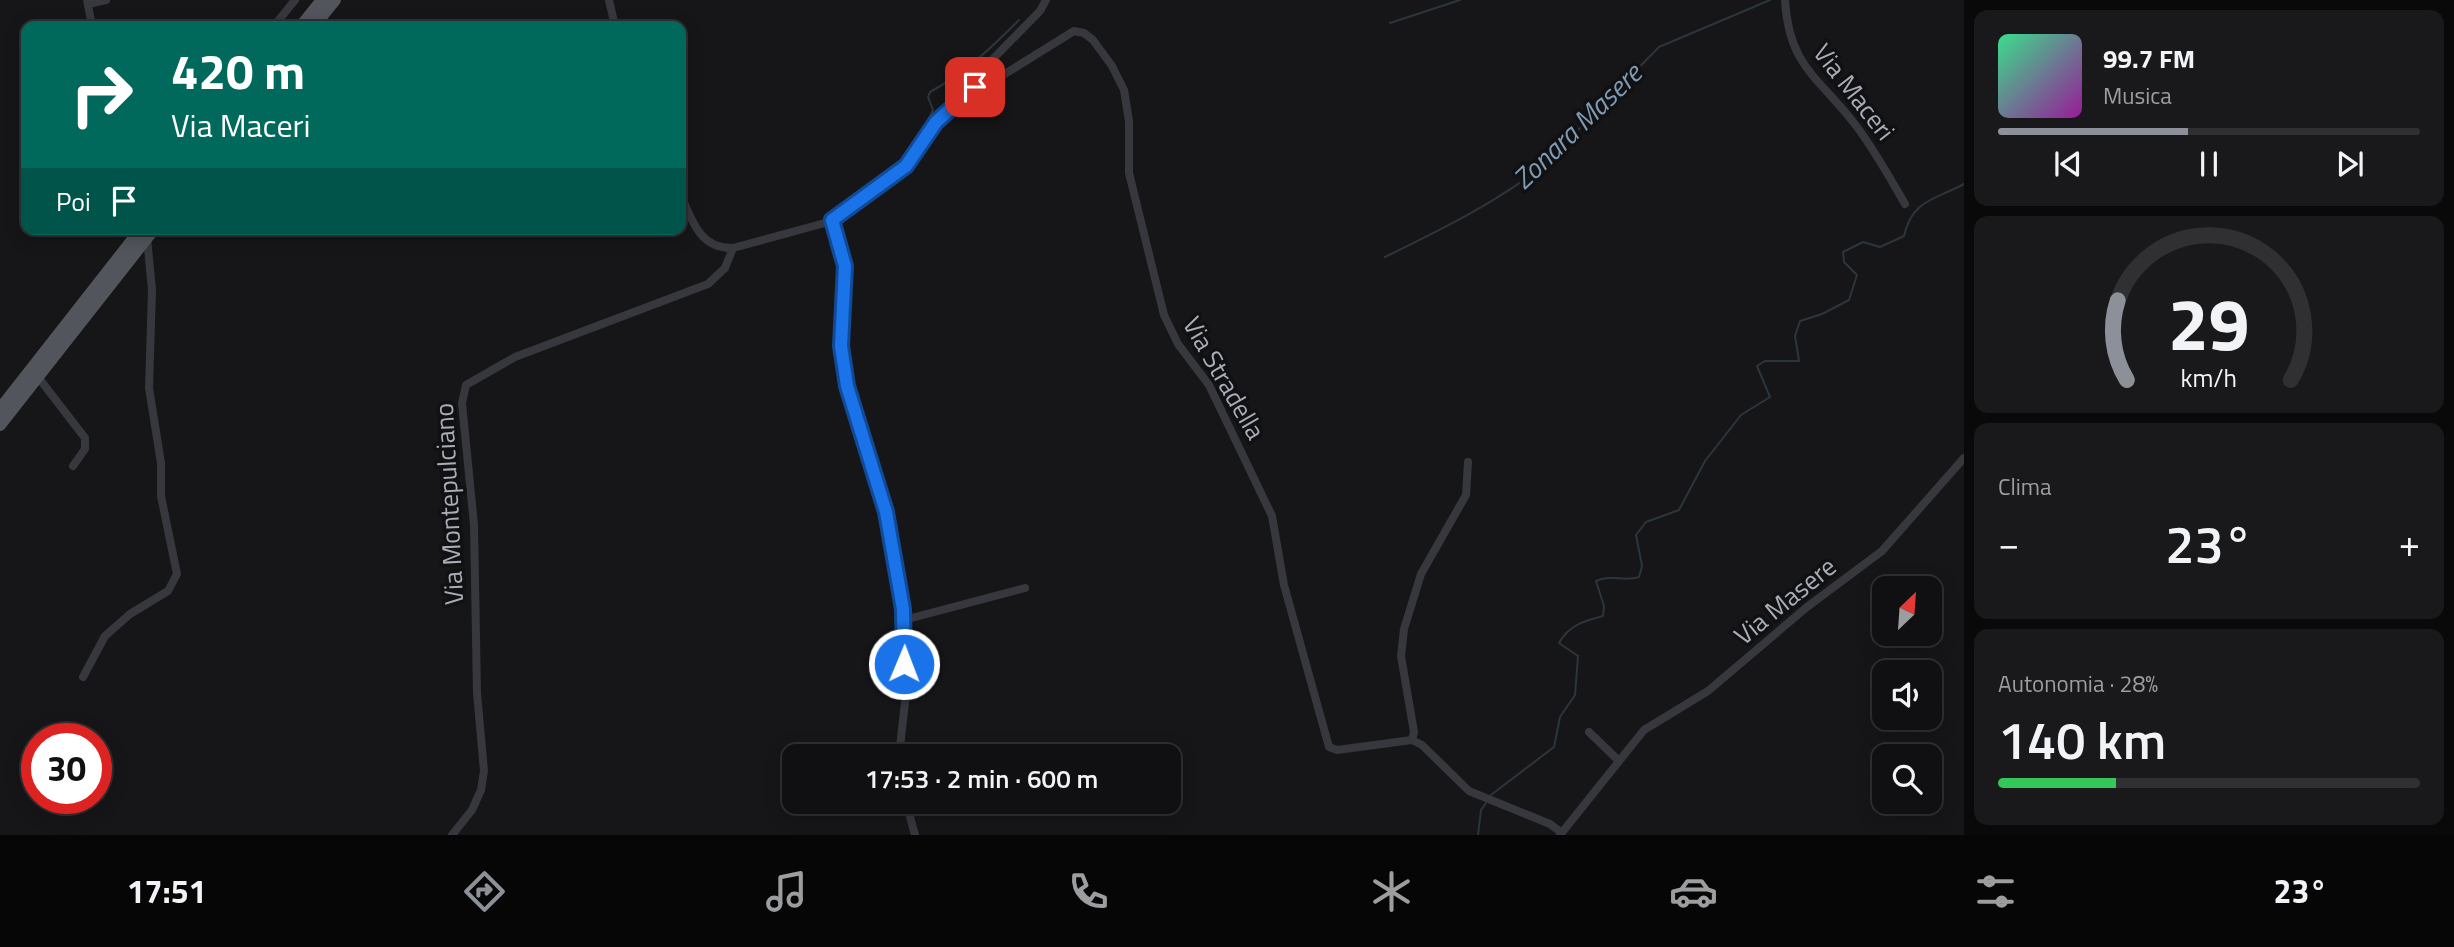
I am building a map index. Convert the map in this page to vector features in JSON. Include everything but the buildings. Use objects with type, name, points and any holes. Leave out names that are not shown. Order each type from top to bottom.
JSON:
[{"type":"main road","points":[[305,21],[322,0]]},
{"type":"main road","points":[[318,21],[335,0]]},
{"type":"main road","points":[[0,425],[145,235]]},
{"type":"main road","points":[[0,409],[145,235]]},
{"type":"street","points":[[91,21],[87,2],[107,0]]},
{"type":"street","points":[[278,21],[295,0]]},
{"type":"street","points":[[609,0],[614,21]]},
{"type":"street","points":[[686,206],[699,233],[709,244],[721,249],[832,220],[906,166],[936,122],[975,87],[984,68],[1040,11],[1046,0]]},
{"type":"street","name":"Via Maceri","points":[[1786,0],[1789,35],[1800,61],[1858,128],[1905,204]]},
{"type":"street","name":"Via Stradella","points":[[975,87],[992,82],[1074,31],[1084,33],[1093,40],[1112,66],[1124,90],[1129,121],[1129,173],[1164,315],[1178,344],[1209,385],[1272,516],[1284,585],[1325,739],[1329,747],[1337,750],[1412,740]]},
{"type":"street","points":[[832,220],[845,266],[841,346],[847,386],[886,512],[904,620],[905,702],[900,744]]},
{"type":"street","points":[[83,677],[105,636],[130,614],[168,591],[177,574],[160,496],[161,463],[150,397],[152,290],[147,235]]},
{"type":"street","name":"Via Montepulciano","points":[[452,835],[472,810],[481,790],[484,771],[477,693],[474,525],[462,403],[466,385],[516,357],[708,284],[725,268],[733,248]]},
{"type":"street","points":[[38,377],[85,438],[85,449],[73,466]]},
{"type":"street","name":"Via Masere","points":[[1561,834],[1644,730],[1708,691],[1807,607],[1882,551],[1964,458]]},
{"type":"street","points":[[1468,461],[1466,495],[1421,574],[1404,629],[1401,656],[1414,732],[1412,740],[1422,745],[1456,781],[1480,796],[1550,824],[1561,834]]},
{"type":"street","points":[[904,620],[1025,588]]},
{"type":"street","points":[[1589,732],[1618,760]]},
{"type":"street","points":[[909,814],[915,835]]},
{"type":"waterway","name":"Zonara Masere","points":[[1390,23],[1460,0]]},
{"type":"waterway","name":"Zonara Masere","points":[[1385,257],[1486,204],[1543,166],[1659,47],[1770,0]]},
{"type":"waterway","points":[[917,143],[933,110],[928,97],[930,92],[966,68],[1019,20]]},
{"type":"waterway","points":[[894,170],[914,148]]},
{"type":"waterway","name":"Zonara Masere","points":[[1491,795],[1554,747],[1560,717],[1575,695],[1578,656],[1559,643],[1572,628],[1603,616],[1604,606],[1596,581],[1639,577],[1642,566],[1636,535],[1646,522],[1679,510],[1705,461],[1741,415],[1770,397],[1757,366],[1765,361],[1799,361],[1795,336],[1800,321],[1822,314],[1849,300],[1857,275],[1844,262],[1843,252],[1863,242],[1880,247],[1904,236],[1908,224],[1919,208],[1964,184]]},
{"type":"waterway","name":"Zonara Masere","points":[[1478,835],[1481,810],[1486,803]]},
{"type":"route","points":[[904,664],[903,609],[886,512],[847,386],[841,346],[845,266],[832,220],[890,181],[906,166],[936,122],[975,87]]}]
